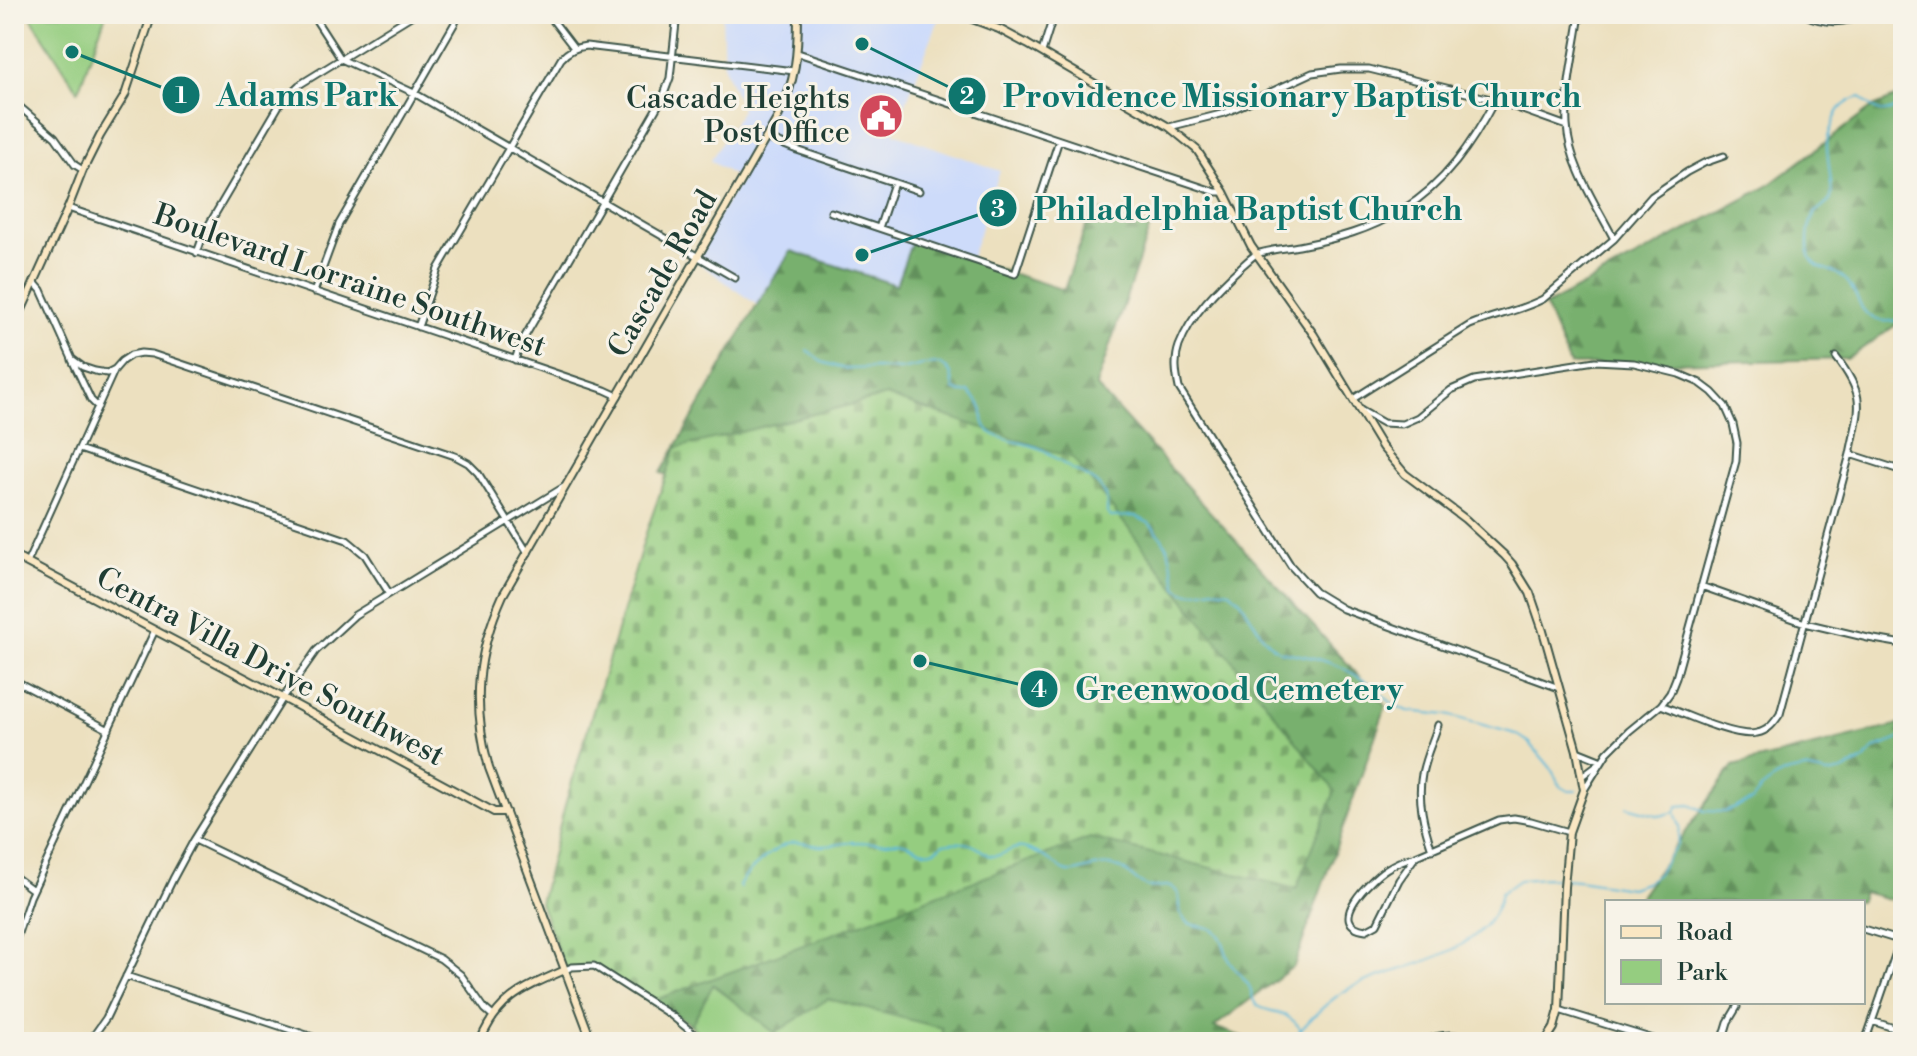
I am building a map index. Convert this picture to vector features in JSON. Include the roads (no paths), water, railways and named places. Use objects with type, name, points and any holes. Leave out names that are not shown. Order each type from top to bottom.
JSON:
[{"type":"street","points":[[14,327],[83,170],[125,95],[152,14]]},
{"type":"street","points":[[312,14],[341,59],[414,93],[735,278]]},
{"type":"street","points":[[197,253],[204,233],[281,102],[299,85],[414,14]]},
{"type":"street","points":[[314,292],[339,224],[460,14]]},
{"type":"street","points":[[548,14],[574,48]]},
{"type":"street","points":[[515,360],[520,345],[663,97],[670,78],[677,14]]},
{"type":"street","name":"Cascade Road","points":[[592,1042],[489,768],[478,711],[484,648],[503,595],[785,104],[798,53],[798,14]]},
{"type":"street","points":[[959,14],[999,29],[1042,52],[1169,127],[1197,150],[1224,192],[1256,254],[1314,335],[1382,447],[1405,474],[1465,519],[1512,564],[1530,593],[1577,751],[1584,790]]},
{"type":"street","points":[[1042,52],[1054,14]]},
{"type":"street","points":[[1580,14],[1568,95],[1567,126],[1578,168],[1614,239]]},
{"type":"street","points":[[1803,14],[1817,20],[1836,22],[1867,14]]},
{"type":"street","points":[[418,327],[438,269],[561,59],[574,48],[586,46],[795,71]]},
{"type":"street","points":[[798,53],[1216,192],[1224,192]]},
{"type":"street","points":[[1169,127],[1245,106],[1312,73],[1341,69],[1369,69],[1495,100],[1567,126]]},
{"type":"street","points":[[1495,100],[1462,157],[1434,186],[1405,209],[1337,239],[1256,254],[1224,282],[1197,315],[1179,346],[1176,373],[1179,388],[1291,566],[1315,592],[1343,609],[1559,688]]},
{"type":"street","points":[[14,102],[55,137],[75,165],[83,170]]},
{"type":"street","points":[[767,138],[919,191]]},
{"type":"street","points":[[831,212],[1015,274],[1059,140]]},
{"type":"street","points":[[1353,399],[1470,325],[1543,299],[1614,239],[1652,196],[1687,172],[1724,156]]},
{"type":"street","points":[[879,228],[894,183]]},
{"type":"street","name":"Boulevard Lorraine Southwest","points":[[68,208],[618,396]]},
{"type":"street","points":[[34,282],[41,290],[91,400],[98,407]]},
{"type":"street","points":[[27,563],[115,369],[131,355],[141,353],[152,354],[455,456],[478,473],[528,553]]},
{"type":"street","points":[[1661,705],[1739,734],[1765,730],[1780,714],[1859,414],[1860,403],[1850,378],[1836,357]]},
{"type":"street","points":[[72,359],[95,371],[107,373],[115,369]]},
{"type":"street","points":[[1360,409],[1383,423],[1402,424],[1418,417],[1451,390],[1474,380],[1595,361],[1658,368],[1700,383],[1725,406],[1733,424],[1737,454],[1670,693],[1602,761],[1584,790],[1569,832],[1559,1010],[1554,1028],[1545,1042]]},
{"type":"street","points":[[79,449],[347,540],[365,555],[389,593]]},
{"type":"street","points":[[1850,454],[1903,471]]},
{"type":"street","points":[[89,1042],[106,1018],[194,840],[304,665],[328,638],[355,615],[567,485]]},
{"type":"street","points":[[1903,553],[1897,561],[1903,568]]},
{"type":"street","name":"Centra Villa Drive Southwest","points":[[14,556],[494,812],[506,812]]},
{"type":"street","points":[[1701,586],[1805,623],[1903,644]]},
{"type":"street","points":[[14,945],[33,890],[155,630]]},
{"type":"street","points":[[14,680],[109,730]]},
{"type":"street","points":[[1432,850],[1423,814],[1421,782],[1438,725]]},
{"type":"street","points":[[1577,751],[1602,761]]},
{"type":"street","points":[[1582,776],[1602,761]]},
{"type":"street","points":[[1416,856],[1399,880],[1377,924],[1366,930],[1355,926],[1349,910],[1363,889],[1387,868],[1499,820],[1514,818],[1569,832]]},
{"type":"street","points":[[194,840],[441,959],[461,975],[493,1016]]},
{"type":"street","points":[[14,876],[33,890]]},
{"type":"street","points":[[1865,930],[1902,941],[1865,1042]]},
{"type":"street","points":[[480,1042],[493,1016],[517,992],[572,967],[594,966],[672,1016],[704,1042]]},
{"type":"street","points":[[126,976],[328,1042]]},
{"type":"street","points":[[1722,1042],[1737,1007]]},
{"type":"street","points":[[1559,1010],[1663,1042]]},
{"type":"street","points":[[1872,1021],[1903,1031]]},
{"type":"street","points":[[1634,1042],[1637,1034]]},
{"type":"street","points":[[1423,1042],[1448,1035],[1470,1037],[1482,1042]]},
{"type":"waterway","points":[[1903,95],[1892,110],[1882,111],[1872,107],[1861,97],[1840,109],[1827,143],[1831,198],[1815,214],[1808,238],[1812,261],[1845,279],[1868,314],[1880,321],[1903,320]]},
{"type":"waterway","points":[[807,350],[822,362],[845,369],[900,370],[939,364],[946,368],[951,374],[954,390],[969,392],[980,404],[983,421],[993,434],[1043,450],[1095,482],[1104,494],[1107,513],[1111,517],[1135,516],[1149,523],[1168,548],[1177,587],[1183,592],[1230,591],[1241,601],[1273,647],[1341,667],[1407,711],[1447,715],[1516,734],[1529,742],[1550,767],[1561,787],[1576,791]]},
{"type":"waterway","points":[[1627,807],[1660,816],[1675,812],[1678,806],[1690,805],[1705,811],[1725,812],[1752,801],[1762,788],[1789,772],[1805,769],[1828,774],[1843,771],[1864,760],[1875,748],[1903,736]]},
{"type":"waterway","points":[[1290,1042],[1341,993],[1461,945],[1479,932],[1493,915],[1501,893],[1519,880],[1578,880],[1630,888],[1645,883],[1658,874],[1678,845],[1680,827],[1675,812]]},
{"type":"waterway","points":[[740,888],[743,880],[762,860],[784,845],[795,843],[822,846],[897,842],[926,851],[943,844],[961,843],[993,856],[1018,848],[1026,849],[1070,872],[1111,866],[1123,870],[1145,886],[1174,889],[1179,895],[1181,914],[1185,920],[1210,928],[1220,937],[1230,962],[1249,986],[1255,1003],[1289,1018],[1301,1030]]},
{"type":"place","name":"Providence Missionary Baptist Church","points":[[862,44]]},
{"type":"place","name":"Adams Park","points":[[72,52]]},
{"type":"place","name":"Cascade Heights Post Office","points":[[881,116]]},
{"type":"place","name":"Philadelphia Baptist Church","points":[[862,255]]},
{"type":"place","name":"Greenwood Cemetery","points":[[920,661]]}]
